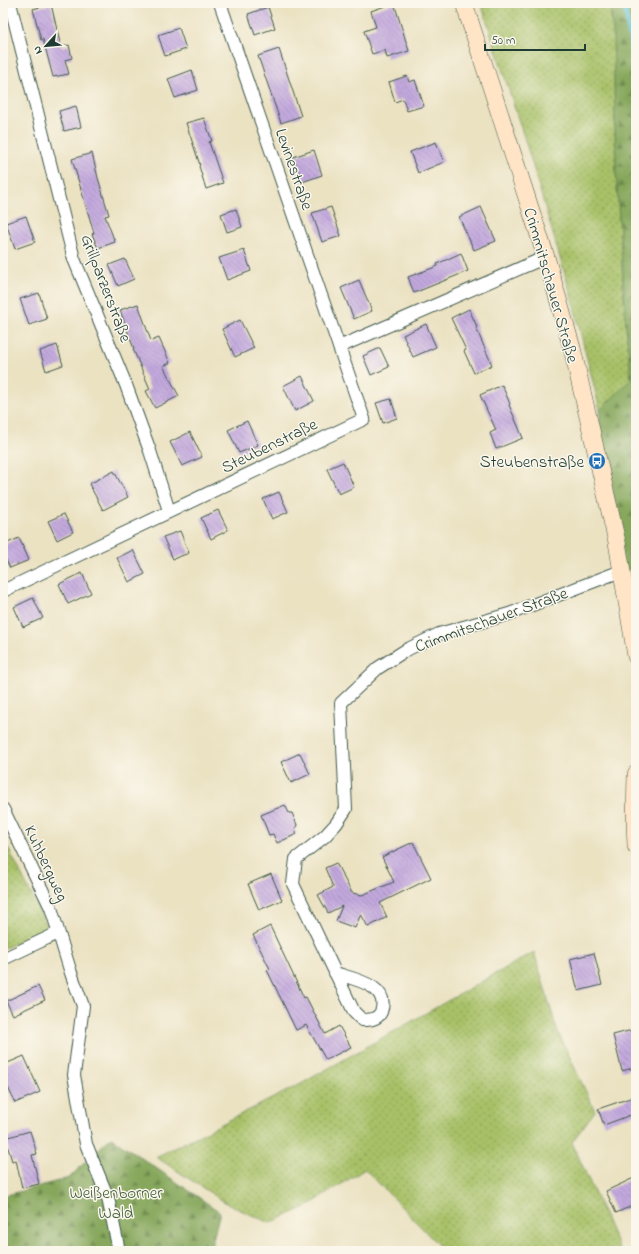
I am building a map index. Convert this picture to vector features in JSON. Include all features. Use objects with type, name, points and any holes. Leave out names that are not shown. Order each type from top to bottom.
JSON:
[{"type":"main road","name":"Crimmitschauer Straße","points":[[464,3],[546,257],[572,348],[617,542],[636,656]]},
{"type":"main road","points":[[636,774],[636,846]]},
{"type":"street","name":"Grillparzerstraße","points":[[10,3],[74,259],[126,385],[150,451],[169,511]]},
{"type":"street","name":"Levinestraße","points":[[220,3],[339,347]]},
{"type":"street","points":[[339,347],[546,257]]},
{"type":"street","name":"Steubenstraße","points":[[3,591],[364,419],[339,347]]},
{"type":"street","name":"Crimmitschauer Straße","points":[[335,973],[293,884],[296,859],[325,836],[336,824],[346,809],[341,703],[378,668],[406,650],[439,634],[509,614],[621,571]]},
{"type":"street","name":"Kuhbergweg","points":[[3,809],[51,908],[83,1006],[74,1075],[86,1144],[108,1198],[119,1251]]},
{"type":"street","points":[[3,959],[58,933]]},
{"type":"green space","points":[[481,3],[609,3],[613,30],[616,171],[631,379],[600,410],[571,295],[529,153]]},
{"type":"green space","points":[[609,3],[630,3],[636,51],[636,656],[599,438],[600,410],[631,379],[616,171],[613,30]]},
{"type":"green space","points":[[3,838],[48,928],[3,949]]},
{"type":"green space","points":[[534,952],[557,1030],[595,1111],[572,1142],[620,1251],[444,1251],[365,1169],[306,1207],[270,1223],[229,1205],[156,1157],[299,1085]]},
{"type":"green space","name":"Weißenborner Wald","points":[[111,1137],[220,1212],[210,1251],[3,1251],[3,1196],[69,1178]]},
{"type":"building","points":[[394,3],[409,51],[387,58],[385,50],[372,54],[364,31],[376,27],[371,11]]},
{"type":"building","points":[[51,4],[61,47],[69,45],[72,58],[65,60],[69,74],[53,77],[33,9]]},
{"type":"building","points":[[268,7],[275,28],[255,35],[248,14]]},
{"type":"building","points":[[179,28],[186,49],[165,56],[158,35]]},
{"type":"building","points":[[279,49],[301,116],[281,123],[258,56]]},
{"type":"building","points":[[192,70],[198,90],[175,98],[168,79]]},
{"type":"building","points":[[407,76],[409,82],[415,80],[424,106],[407,111],[403,99],[395,102],[389,82]]},
{"type":"building","points":[[76,106],[81,127],[64,131],[59,111]]},
{"type":"building","points":[[204,118],[212,141],[209,142],[223,183],[206,189],[199,166],[200,165],[186,123]]},
{"type":"building","points":[[436,142],[444,162],[418,173],[410,152]]},
{"type":"building","points":[[314,150],[322,175],[302,182],[293,157]]},
{"type":"building","points":[[92,153],[109,215],[105,216],[115,242],[98,248],[92,234],[94,233],[72,159]]},
{"type":"building","points":[[331,207],[341,236],[322,242],[312,213]]},
{"type":"building","points":[[481,207],[496,241],[474,250],[459,217]]},
{"type":"building","points":[[236,209],[242,227],[227,232],[221,214]]},
{"type":"building","points":[[26,216],[35,242],[15,249],[6,223]]},
{"type":"building","points":[[244,250],[251,271],[227,280],[219,258]]},
{"type":"building","points":[[461,253],[468,271],[414,293],[408,277],[438,266],[437,264]]},
{"type":"building","points":[[125,259],[134,279],[118,286],[109,265]]},
{"type":"building","points":[[359,280],[372,311],[354,319],[341,288]]},
{"type":"building","points":[[39,293],[47,319],[29,325],[20,299]]},
{"type":"building","points":[[138,304],[151,341],[159,338],[170,363],[163,366],[179,396],[155,408],[146,391],[150,389],[133,349],[120,310]]},
{"type":"building","points":[[469,309],[492,365],[474,373],[464,351],[466,350],[451,318]]},
{"type":"building","points":[[240,320],[254,348],[235,357],[222,329]]},
{"type":"building","points":[[426,324],[436,347],[413,357],[403,335]]},
{"type":"building","points":[[57,345],[63,365],[46,371],[40,351]]},
{"type":"building","points":[[380,348],[389,367],[371,375],[363,356]]},
{"type":"building","points":[[302,376],[314,401],[295,411],[283,386]]},
{"type":"building","points":[[502,385],[523,438],[496,449],[490,433],[496,430],[480,395]]},
{"type":"building","points":[[391,399],[397,418],[383,423],[376,403]]},
{"type":"building","points":[[247,421],[258,445],[239,453],[228,430]]},
{"type":"building","points":[[190,432],[202,457],[182,466],[170,442]]},
{"type":"building","points":[[343,462],[354,487],[339,494],[327,469]]},
{"type":"building","points":[[114,471],[128,497],[103,510],[89,484]]},
{"type":"building","points":[[279,492],[288,512],[272,519],[263,499]]},
{"type":"building","points":[[218,510],[228,530],[211,539],[201,518]]},
{"type":"building","points":[[64,514],[73,532],[57,540],[48,521]]},
{"type":"building","points":[[180,531],[189,553],[173,559],[163,537]]},
{"type":"building","points":[[19,538],[29,560],[10,568],[3,554],[3,545]]},
{"type":"building","points":[[133,550],[145,574],[129,582],[117,558]]},
{"type":"building","points":[[82,573],[91,593],[68,604],[59,584]]},
{"type":"building","points":[[33,598],[43,618],[23,627],[14,607]]},
{"type":"building","points":[[300,753],[310,774],[291,783],[281,762]]},
{"type":"building","points":[[285,805],[289,813],[292,813],[297,825],[295,829],[297,834],[277,843],[273,834],[269,835],[261,815]]},
{"type":"building","points":[[413,842],[431,878],[380,903],[387,917],[368,927],[361,914],[355,928],[336,921],[342,906],[328,913],[318,895],[333,887],[325,868],[336,863],[352,893],[362,895],[394,882],[382,857]]},
{"type":"building","points":[[271,874],[282,900],[259,910],[248,884]]},
{"type":"building","points":[[270,926],[304,998],[306,997],[325,1034],[339,1026],[351,1047],[326,1060],[306,1025],[296,1030],[267,970],[270,969],[253,935]]},
{"type":"building","points":[[594,953],[602,985],[578,991],[570,959]]},
{"type":"building","points":[[38,986],[45,1000],[13,1015],[6,1001]]},
{"type":"building","points":[[636,1029],[636,1067],[622,1071],[613,1035]]},
{"type":"building","points":[[24,1056],[40,1092],[15,1103],[3,1076],[3,1065]]},
{"type":"building","points":[[636,1096],[636,1113],[604,1125],[598,1109]]},
{"type":"building","points":[[30,1131],[37,1154],[32,1155],[39,1184],[22,1188],[16,1160],[12,1161],[5,1138]]},
{"type":"building","points":[[636,1177],[636,1204],[616,1213],[606,1191]]},
{"type":"waterway","points":[[624,3],[636,79]]},
{"type":"place","name":"Steubenstraße","points":[[597,461]]}]
